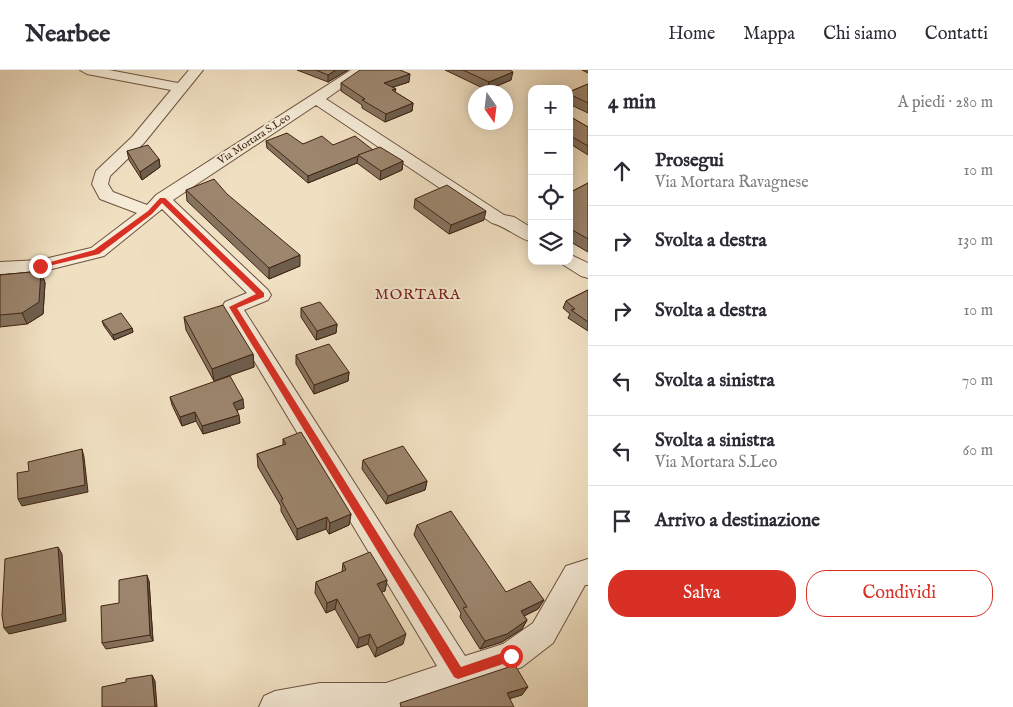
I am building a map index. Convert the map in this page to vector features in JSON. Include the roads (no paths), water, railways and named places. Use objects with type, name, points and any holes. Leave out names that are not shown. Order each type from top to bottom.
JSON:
[{"type":"street","points":[[86,70],[181,88]]},
{"type":"street","points":[[196,70],[138,140],[102,175],[100,184],[106,195],[156,206],[261,295],[232,307],[458,673]]},
{"type":"street","name":"Via Mortara S.Leo","points":[[0,268],[40,266],[97,252],[156,206],[360,70]]},
{"type":"street","points":[[316,99],[498,219],[508,221],[528,234]]},
{"type":"street","points":[[573,263],[588,272]]},
{"type":"street","points":[[275,707],[320,698],[386,698],[511,656],[543,633],[576,576],[588,572]]},
{"type":"district","name":"MORTARA","points":[[418,294]]}]
